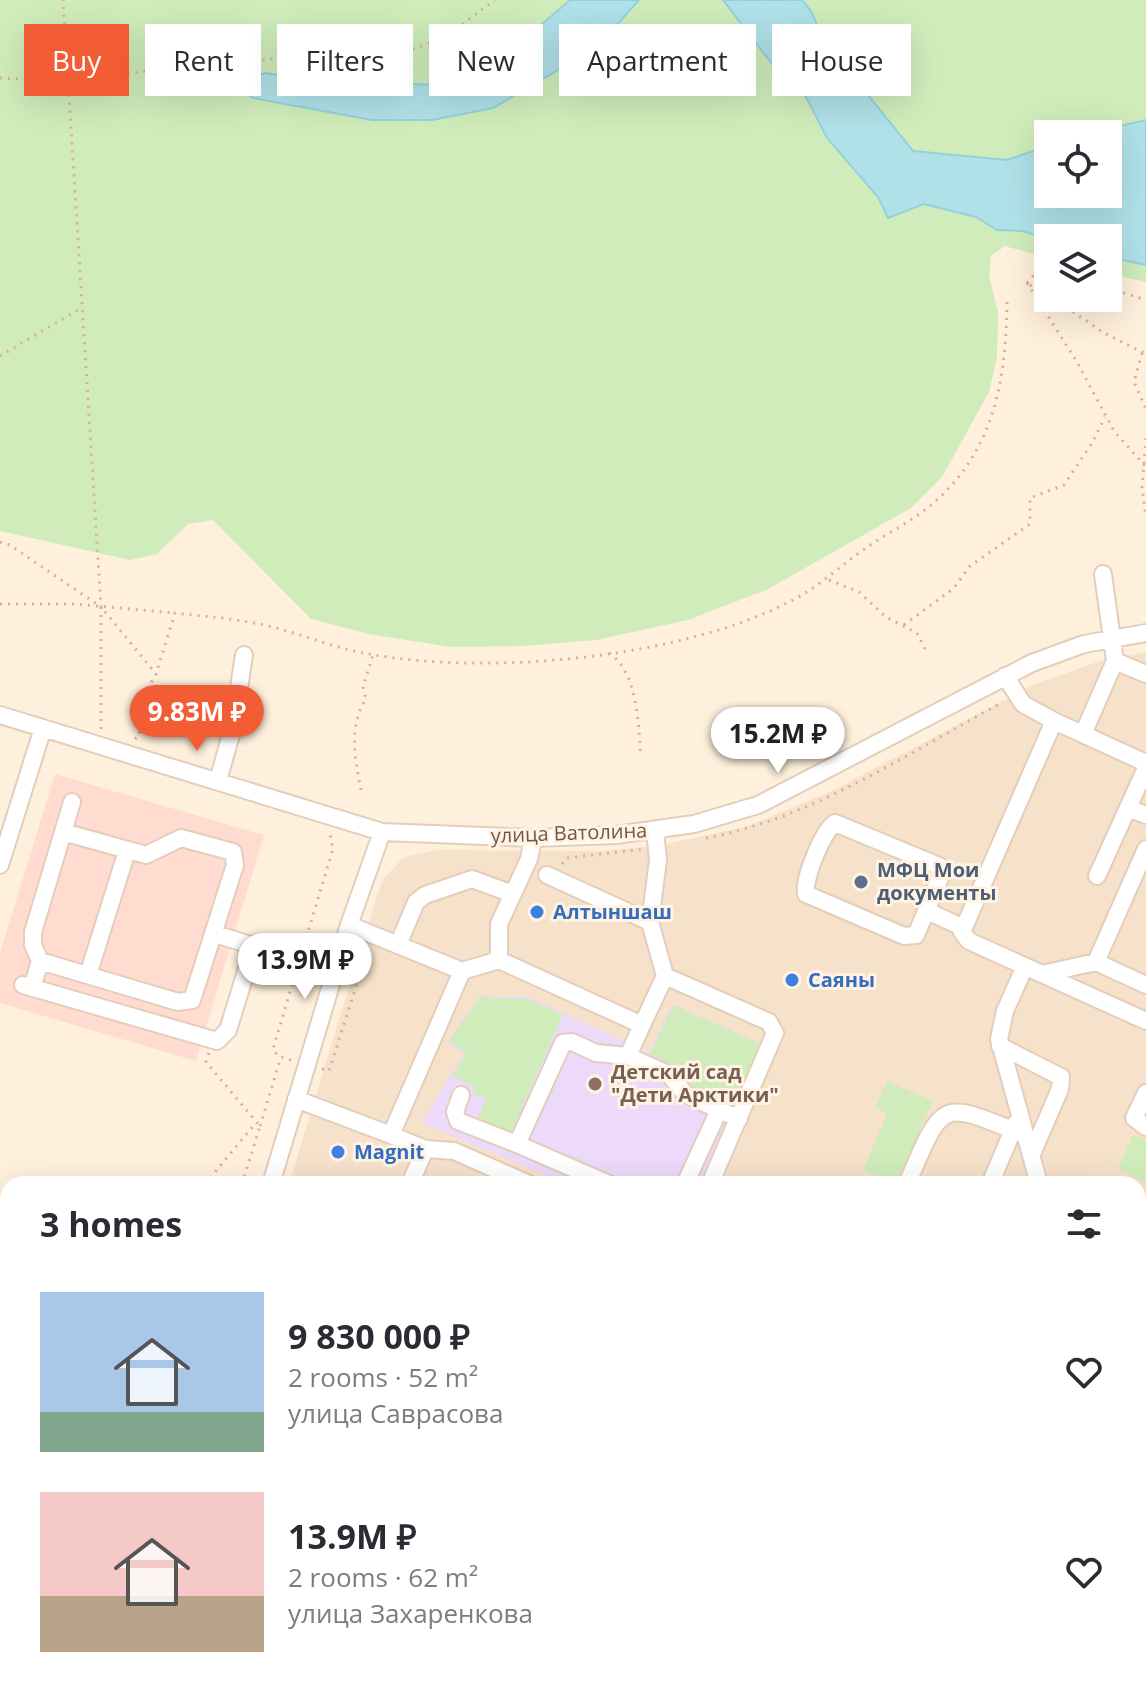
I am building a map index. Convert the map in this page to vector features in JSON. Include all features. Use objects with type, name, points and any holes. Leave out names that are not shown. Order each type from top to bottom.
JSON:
[{"type":"street","points":[[1083,734],[1115,661],[1103,574]]},
{"type":"street","name":"улица Ватолина","points":[[0,715],[382,832],[533,838],[655,831],[723,816],[789,792],[1005,676],[1059,652],[1146,633]]},
{"type":"street","points":[[218,781],[233,727],[244,655]]},
{"type":"street","points":[[1115,661],[1146,674]]},
{"type":"street","points":[[1005,676],[1023,704],[1146,766],[1097,876]]},
{"type":"street","points":[[962,927],[1054,721]]},
{"type":"street","points":[[0,865],[43,728]]},
{"type":"street","points":[[72,802],[31,939],[40,961],[28,987],[212,1041],[224,1037],[228,1030],[254,946]]},
{"type":"street","points":[[1128,808],[1146,815]]},
{"type":"street","points":[[841,824],[939,866],[940,878],[927,911],[919,930],[910,937],[806,894],[805,883],[830,825],[841,824]]},
{"type":"street","points":[[628,1056],[665,976],[650,922],[658,860],[655,831]]},
{"type":"street","points":[[40,961],[186,1002],[196,994],[235,865],[233,852],[181,838],[153,855],[127,851],[63,832]]},
{"type":"street","points":[[273,1176],[349,925],[382,832]]},
{"type":"street","points":[[499,960],[499,924],[529,859],[533,838]]},
{"type":"street","points":[[1096,962],[1146,849]]},
{"type":"street","points":[[88,975],[127,851]]},
{"type":"street","points":[[547,875],[650,922]]},
{"type":"street","points":[[398,945],[416,902],[425,895],[472,879],[513,894]]},
{"type":"street","points":[[927,911],[962,927],[969,941],[1146,1021]]},
{"type":"street","points":[[349,925],[462,971],[499,960],[642,1025]]},
{"type":"street","points":[[215,934],[335,970]]},
{"type":"street","points":[[1042,974],[1096,962],[1146,985]]},
{"type":"street","points":[[1025,966],[1002,1021],[1000,1046],[1019,1114],[1019,1133],[1037,1176]]},
{"type":"street","points":[[391,1135],[462,971]]},
{"type":"street","points":[[665,976],[773,1026],[775,1039],[714,1176]]},
{"type":"street","points":[[517,1144],[563,1043],[572,1042],[596,1053],[628,1056],[670,1075],[685,1094],[739,1119]]},
{"type":"street","points":[[1000,1046],[1061,1077],[1060,1089],[1031,1156]]},
{"type":"street","points":[[1146,1093],[1134,1118],[1146,1127]]},
{"type":"street","points":[[461,1095],[455,1112],[458,1121],[517,1144],[566,1175]]},
{"type":"street","points":[[296,1099],[425,1149],[454,1151],[511,1176]]},
{"type":"street","points":[[689,1176],[719,1110]]},
{"type":"street","points":[[910,1176],[931,1126],[962,1110],[1019,1133]]},
{"type":"street","points":[[995,1176],[1019,1133]]},
{"type":"street","points":[[413,1176],[425,1149]]},
{"type":"path","points":[[63,0],[65,24]]},
{"type":"path","points":[[129,73],[223,68],[314,51],[374,56],[403,53],[444,38],[495,0]]},
{"type":"path","points":[[0,78],[24,79]]},
{"type":"path","points":[[70,96],[101,607],[101,745]]},
{"type":"path","points":[[1027,283],[1034,275]]},
{"type":"path","points":[[1027,283],[1034,287]]},
{"type":"path","points":[[1027,283],[1077,362],[1105,417],[1145,466]]},
{"type":"path","points":[[1122,292],[1146,300]]},
{"type":"path","points":[[0,604],[101,607],[252,622],[373,655],[456,663],[609,653],[658,645],[717,629],[788,603],[828,580],[861,552],[937,501],[979,451],[1000,390],[1006,354],[1007,301]]},
{"type":"path","points":[[0,356],[83,307]]},
{"type":"path","points":[[1076,312],[1144,354],[1134,382],[1146,409]]},
{"type":"path","points":[[904,625],[954,588],[970,566],[1030,524],[1030,498],[1064,485],[1105,417]]},
{"type":"path","points":[[1146,438],[1146,517]]},
{"type":"path","points":[[0,542],[10,545],[101,607],[156,674]]},
{"type":"path","points":[[828,580],[859,592],[886,617],[917,633],[926,651]]},
{"type":"path","points":[[130,744],[140,735],[135,711],[156,674],[175,613]]},
{"type":"path","points":[[609,653],[620,661],[629,684],[638,720],[641,756]]},
{"type":"path","points":[[361,790],[354,733],[358,712],[366,699],[363,687],[373,655]]},
{"type":"path","points":[[325,830],[331,835],[333,849],[273,1049],[281,1057],[329,1071],[372,935]]},
{"type":"path","points":[[212,1041],[206,1062],[257,1125]]},
{"type":"path","points":[[244,1176],[257,1125],[281,1057]]},
{"type":"path","points":[[212,1176],[257,1125]]},
{"type":"shaded area","points":[[1146,652],[1146,1176],[291,1176],[376,899],[384,878],[404,857],[437,850],[607,851],[662,845],[748,826],[834,790],[1033,685],[1097,662]]},
{"type":"shaded area","points":[[55,774],[264,835],[196,1061],[0,1003],[0,953]]},
{"type":"shaded area","name":"Детский сад \"Дети Арктики\"","points":[[480,996],[528,997],[649,1053],[672,1004],[763,1044],[705,1176],[548,1176],[422,1123],[464,1054],[447,1042]]},
{"type":"green space","points":[[0,0],[570,0],[542,24],[429,24],[429,85],[413,84],[413,24],[277,24],[277,75],[261,74],[261,24],[145,24],[145,96],[261,96],[261,85],[277,86],[277,96],[373,96],[493,108],[513,96],[543,96],[543,79],[559,69],[559,96],[756,96],[756,43],[772,64],[772,96],[806,96],[827,138],[878,197],[888,218],[924,204],[976,217],[997,230],[1034,235],[1034,254],[1005,246],[991,256],[989,275],[998,312],[997,356],[989,392],[942,477],[911,508],[768,589],[688,620],[596,640],[523,646],[451,647],[369,634],[311,619],[213,520],[188,524],[157,554],[130,560],[0,531]]},
{"type":"green space","points":[[639,0],[723,0],[741,24],[618,24]]},
{"type":"green space","points":[[802,0],[1146,0],[1146,120],[1122,126],[1122,120],[1034,120],[1034,151],[1007,160],[913,151],[869,96],[911,96],[911,24],[817,24]]},
{"type":"green space","points":[[1122,260],[1146,265],[1146,282],[1122,277]]},
{"type":"green space","points":[[480,997],[528,999],[563,1015],[511,1132],[478,1118],[486,1099],[472,1093],[475,1086],[452,1076],[466,1053],[449,1041]]},
{"type":"green space","points":[[673,1005],[761,1044],[734,1105],[713,1095],[711,1100],[689,1091],[677,1067],[650,1054]]},
{"type":"green space","points":[[887,1081],[933,1101],[899,1176],[877,1176],[863,1170],[887,1114],[875,1108]]},
{"type":"green space","points":[[1133,1135],[1146,1141],[1146,1176],[1133,1176],[1118,1169]]},
{"type":"water","points":[[570,0],[639,0],[618,24],[559,24],[559,69],[543,79],[542,24]]},
{"type":"water","points":[[723,0],[802,0],[817,24],[772,24],[772,64],[756,43],[756,24],[741,24]]},
{"type":"water","points":[[266,73],[277,75],[277,96],[413,96],[413,84],[429,85],[429,96],[513,96],[493,108],[432,120],[372,120],[250,96],[261,96],[261,74]]},
{"type":"water","points":[[806,96],[869,96],[913,151],[1007,160],[1034,151],[1034,208],[1122,208],[1122,126],[1146,120],[1146,265],[1122,260],[1122,224],[1034,224],[1034,235],[997,230],[976,217],[924,204],[888,218],[878,197],[827,138]]},
{"type":"place","name":"МФЦ Мои документы","points":[[861,882]]},
{"type":"place","name":"Алтыншаш","points":[[537,912]]},
{"type":"place","name":"Саяны","points":[[792,980]]},
{"type":"place","name":"Детский сад \"Дети Арктики\"","points":[[595,1084]]},
{"type":"place","name":"Magnit","points":[[338,1152]]}]
